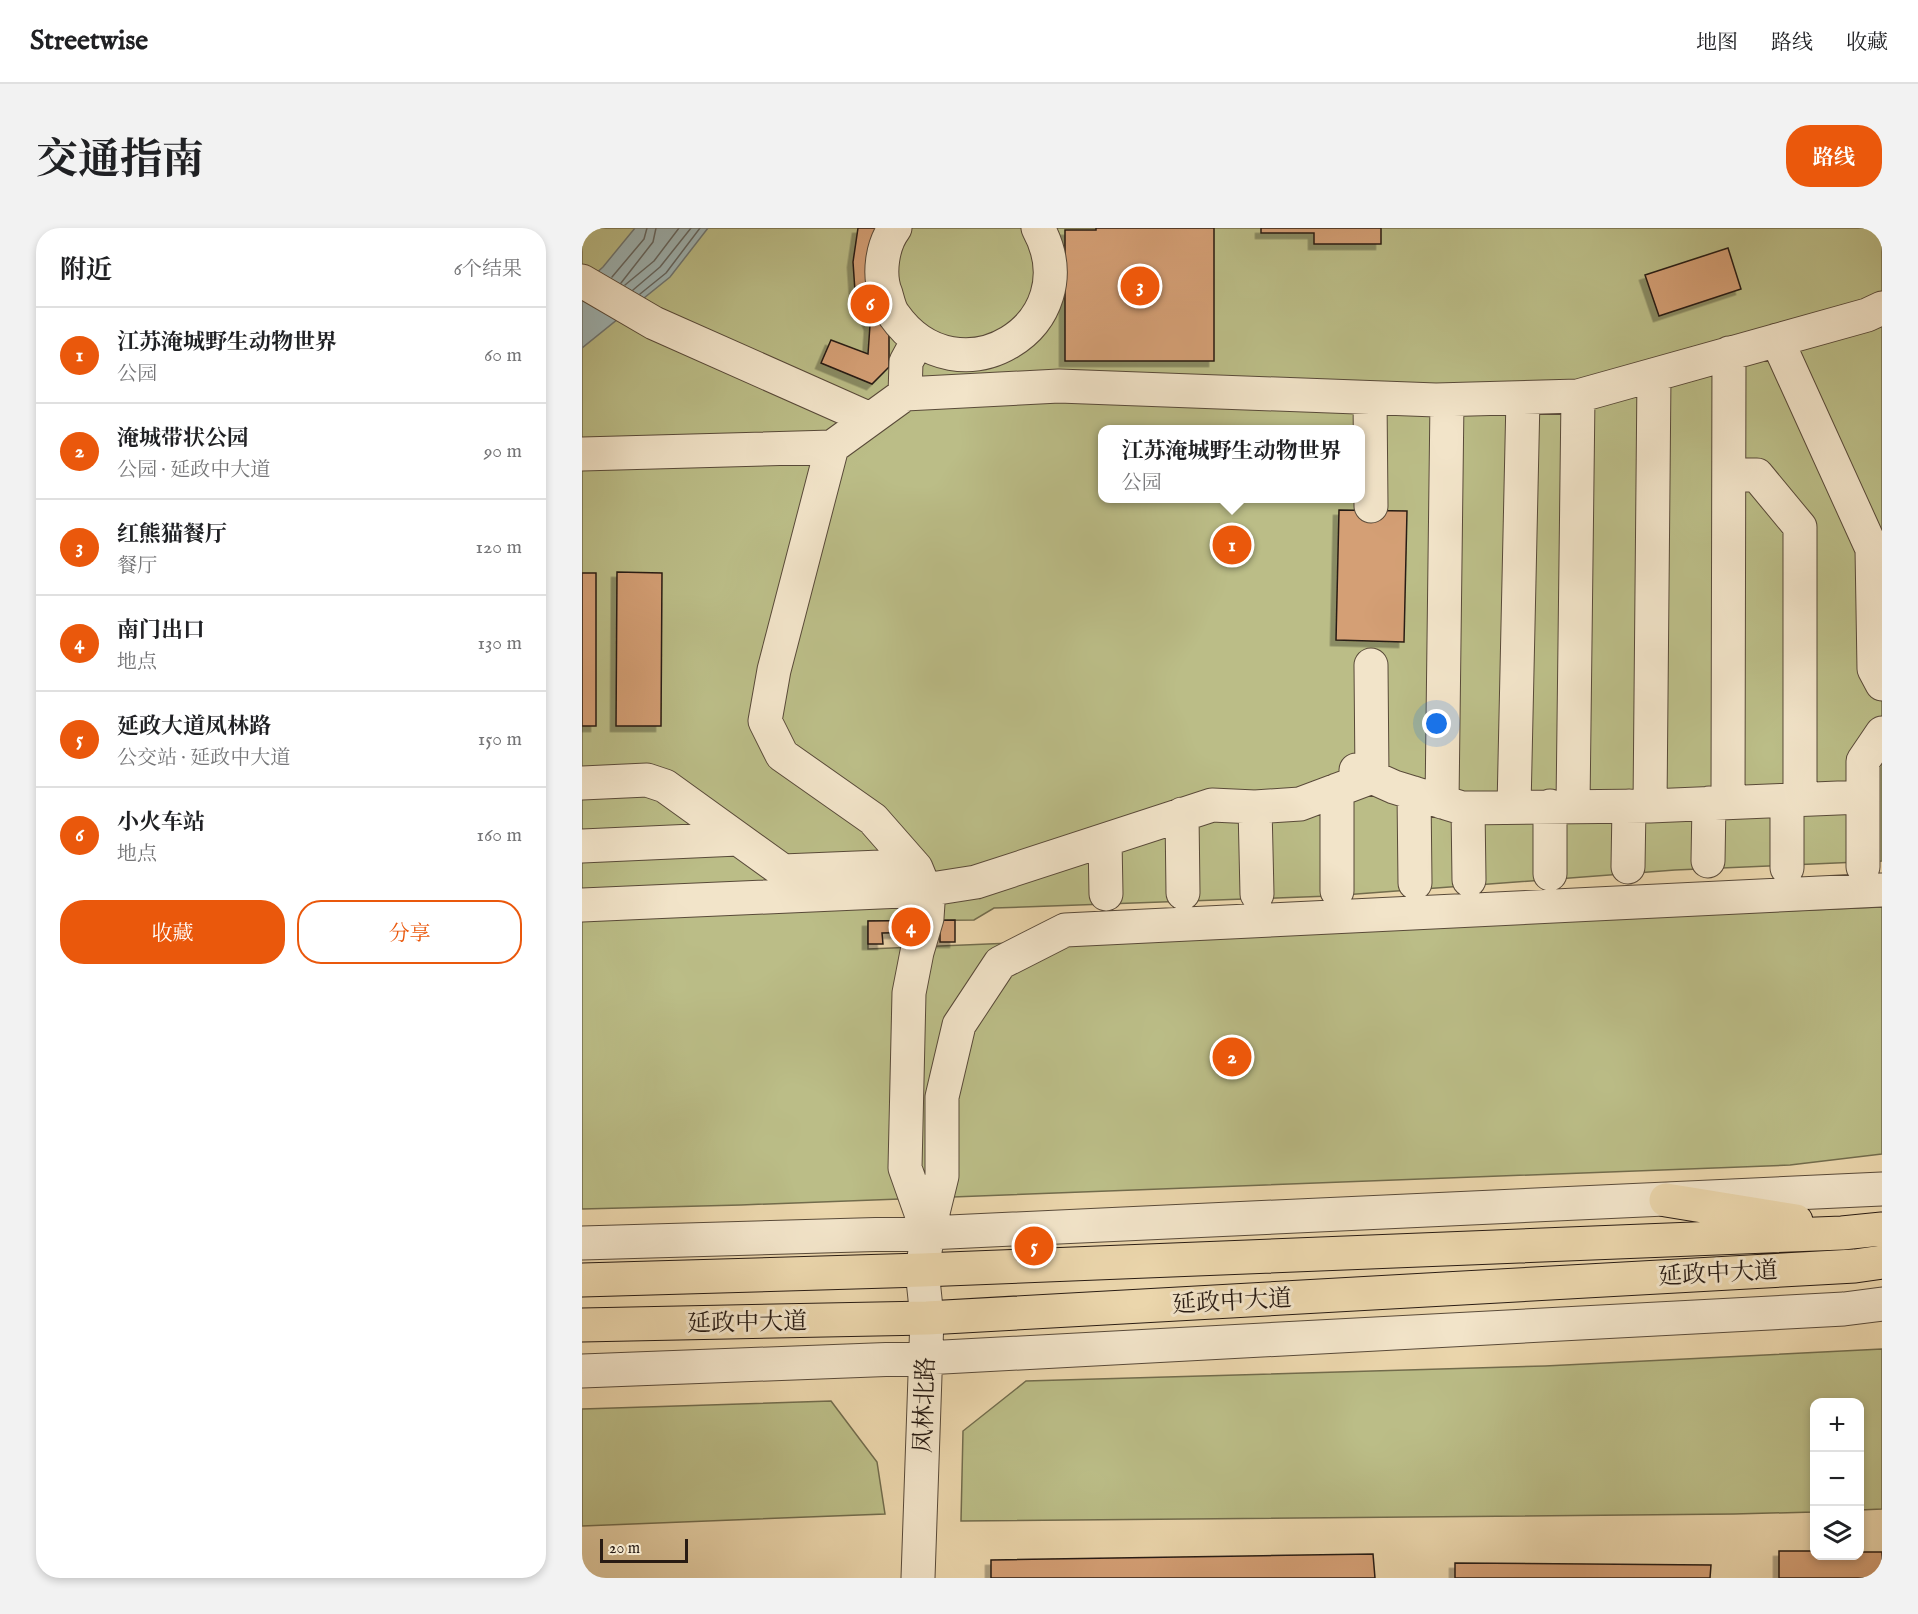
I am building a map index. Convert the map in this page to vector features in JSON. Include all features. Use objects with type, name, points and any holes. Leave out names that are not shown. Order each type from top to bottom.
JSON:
[{"type":"main road","points":[[1666,1200],[1870,1230]]},
{"type":"main road","name":"延政中大道","points":[[582,1280],[922,1270],[1870,1230]]},
{"type":"main road","name":"延政中大道","points":[[582,1325],[927,1318],[1882,1262]]},
{"type":"street","points":[[895,228],[882,261],[884,289],[894,315],[918,340],[935,349],[962,355],[989,352],[1014,341],[1034,322],[1047,298],[1051,271],[1047,244],[1038,228]]},
{"type":"street","points":[[582,281],[654,323],[870,419]]},
{"type":"street","points":[[582,454],[832,447],[905,394],[1059,386],[1447,400],[1578,396],[1882,309]]},
{"type":"street","points":[[905,394],[906,362],[918,340]]},
{"type":"street","points":[[1777,340],[1872,549],[1874,669],[1882,684]]},
{"type":"street","points":[[1708,861],[1718,803],[1729,475],[1729,353]]},
{"type":"street","points":[[1628,867],[1640,806],[1654,375]]},
{"type":"street","points":[[1550,874],[1562,807],[1578,396]]},
{"type":"street","points":[[1370,398],[1371,506]]},
{"type":"street","points":[[1514,807],[1523,398]]},
{"type":"street","points":[[1415,883],[1441,801],[1447,400]]},
{"type":"street","points":[[832,447],[774,670],[765,721],[782,755],[873,819],[916,868],[925,890],[928,903],[927,918],[909,993],[905,1168],[928,1233]]},
{"type":"street","points":[[1729,475],[1757,475],[1800,527],[1794,799],[1787,868]]},
{"type":"street","points":[[1337,891],[1371,664]]},
{"type":"street","points":[[1872,878],[1862,797],[1863,761],[1882,733]]},
{"type":"street","points":[[582,905],[925,890],[976,882],[1212,805],[1256,807],[1300,804],[1355,779],[1441,801],[1514,807],[1640,806],[1862,797]]},
{"type":"street","points":[[582,783],[647,780],[665,786],[783,871],[881,867],[925,890]]},
{"type":"street","points":[[1441,801],[1469,880]]},
{"type":"street","points":[[1256,807],[1257,894]]},
{"type":"street","points":[[1182,814],[1183,893]]},
{"type":"street","points":[[582,846],[738,839]]},
{"type":"street","points":[[1105,840],[1106,894]]},
{"type":"street","name":"凤林北路","points":[[918,1578],[927,1318],[922,1270],[928,1233],[942,1176],[942,1097],[959,1024],[1000,963],[1065,930],[1872,878]]},
{"type":"street","points":[[582,1243],[928,1233],[1882,1190]]},
{"type":"street","points":[[582,1371],[925,1358],[1844,1309],[1882,1304]]},
{"type":"green space","points":[[582,228],[1882,228],[1882,861],[1675,870],[1330,896],[994,908],[974,920],[868,921],[868,949],[1882,907],[1882,1154],[1790,1165],[582,1209]]},
{"type":"green space","points":[[1882,1349],[1882,1509],[1864,1510],[1864,1398],[1810,1398],[1810,1512],[961,1521],[963,1431],[1026,1381],[1545,1366]]},
{"type":"green space","points":[[831,1401],[877,1462],[885,1514],[582,1526],[582,1409]]},
{"type":"water","points":[[635,228],[708,228],[670,277],[582,348],[582,286],[603,267]]},
{"type":"building","points":[[858,228],[881,228],[889,322],[889,367],[872,384],[821,363],[831,340],[868,354],[870,325],[855,291],[853,262]]},
{"type":"building","points":[[1096,228],[1214,228],[1214,361],[1065,361],[1065,230],[1096,230]]},
{"type":"building","points":[[1261,228],[1381,228],[1381,244],[1314,244],[1314,233],[1261,233]]},
{"type":"building","points":[[1728,248],[1741,289],[1659,316],[1645,275]]},
{"type":"building","points":[[1339,510],[1407,511],[1404,642],[1336,640]]},
{"type":"building","points":[[617,572],[662,573],[661,726],[616,726]]},
{"type":"building","points":[[582,573],[596,573],[596,726],[582,726]]},
{"type":"building","points":[[955,920],[955,942],[940,942],[940,932],[882,933],[883,944],[868,944],[868,921]]},
{"type":"building","points":[[1779,1551],[1810,1551],[1810,1560],[1864,1560],[1864,1552],[1882,1552],[1882,1578],[1779,1578]]},
{"type":"building","points":[[1373,1554],[1375,1578],[991,1578],[991,1560]]},
{"type":"building","points":[[1455,1563],[1711,1565],[1710,1578],[1455,1578]]},
{"type":"place","name":"红熊猫餐厅","points":[[1140,286]]},
{"type":"place","name":"小火车站","points":[[870,304]]},
{"type":"place","name":"江苏淹城野生动物世界","points":[[1232,545]]},
{"type":"place","name":"南门出口","points":[[911,927]]},
{"type":"place","name":"淹城带状公园","points":[[1232,1057]]},
{"type":"place","name":"延政大道凤林路","points":[[1034,1246]]}]
